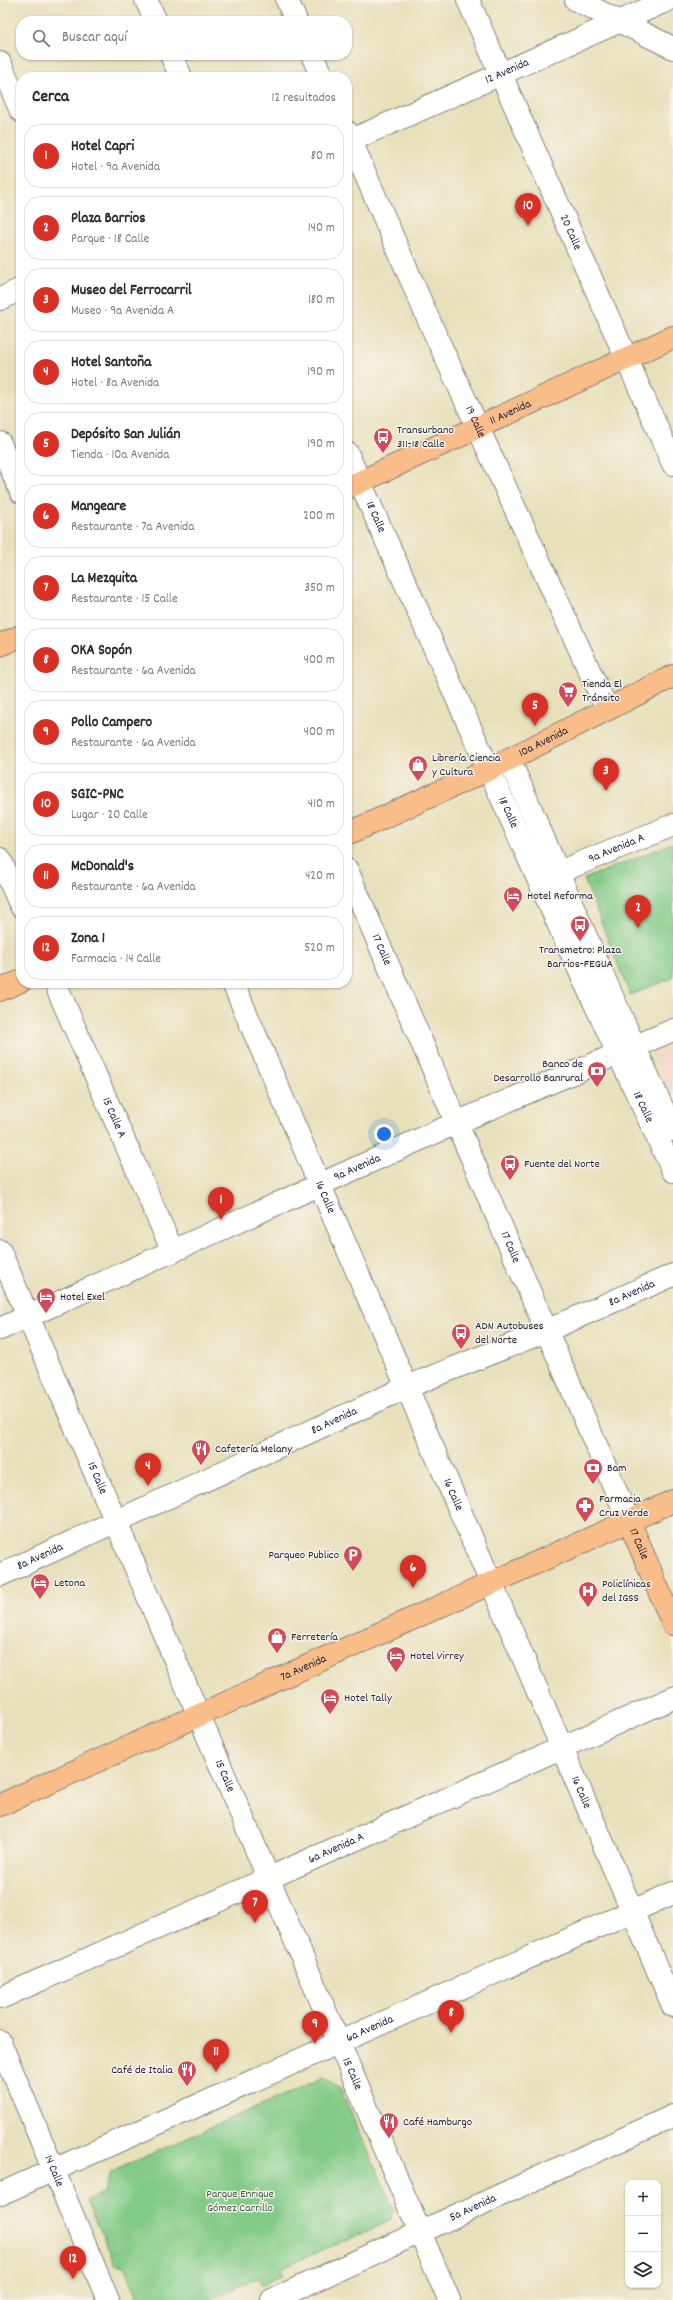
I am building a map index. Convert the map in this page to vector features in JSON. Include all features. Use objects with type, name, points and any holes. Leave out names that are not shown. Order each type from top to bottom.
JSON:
[{"type":"main road","name":"11 Avenida","points":[[354,485],[673,337]]},
{"type":"main road","points":[[0,645],[16,638]]},
{"type":"main road","name":"10a Avenida","points":[[352,832],[509,759],[673,676]]},
{"type":"main road","points":[[0,990],[16,984]]},
{"type":"main road","name":"7a Avenida","points":[[0,1805],[673,1501]]},
{"type":"main road","name":"17 Calle","points":[[629,1521],[673,1624]]},
{"type":"street","points":[[146,0],[154,16]]},
{"type":"street","points":[[287,0],[294,16]]},
{"type":"street","name":"20 Calle","points":[[468,0],[499,74],[673,464]]},
{"type":"street","points":[[576,0],[673,48]]},
{"type":"street","name":"12 Avenida","points":[[352,136],[668,0]]},
{"type":"street","points":[[173,60],[179,72]]},
{"type":"street","points":[[314,60],[320,72]]},
{"type":"street","points":[[0,63],[16,100]]},
{"type":"street","name":"19 Calle","points":[[352,147],[478,428],[607,709]]},
{"type":"street","points":[[0,298],[16,291]]},
{"type":"street","points":[[0,443],[16,480]]},
{"type":"street","name":"18 Calle","points":[[354,485],[490,768],[569,948],[673,1130]]},
{"type":"street","name":"18 Calle","points":[[509,759],[617,1003],[626,1049],[673,1171]]},
{"type":"street","name":"9a Avenida A","points":[[559,872],[673,825]]},
{"type":"street","points":[[0,859],[16,895]]},
{"type":"street","name":"17 Calle","points":[[352,882],[629,1521]]},
{"type":"street","name":"15 Calle A","points":[[57,988],[173,1252]]},
{"type":"street","name":"16 Calle","points":[[235,988],[673,2006]]},
{"type":"street","name":"9a Avenida","points":[[0,1329],[320,1186],[456,1123],[673,1030]]},
{"type":"street","name":"15 Calle","points":[[0,1251],[340,2042],[449,2300]]},
{"type":"street","name":"8a Avenida","points":[[0,1575],[407,1387],[546,1331],[673,1275]]},
{"type":"street","name":"6a Avenida A","points":[[0,1998],[270,1879],[673,1698]]},
{"type":"street","name":"6a Avenida","points":[[0,2194],[673,1893]]},
{"type":"street","name":"14 Calle","points":[[0,2042],[108,2300]]},
{"type":"street","name":"5a Avenida","points":[[272,2300],[421,2233],[673,2116]]},
{"type":"shaded area","points":[[673,1046],[673,1099],[654,1056]]},
{"type":"green space","points":[[673,843],[673,978],[630,995],[584,879]]},
{"type":"green space","name":"Parque Enrique Gómez Carrillo","points":[[324,2077],[340,2088],[394,2209],[390,2221],[281,2268],[283,2275],[262,2285],[258,2278],[208,2300],[139,2300],[125,2266],[115,2264],[87,2200],[104,2192],[111,2172]]},
{"type":"place","name":"SGIC-PNC","points":[[528,226]]},
{"type":"place","name":"Transurbano 311-18 Calle","points":[[383,454]]},
{"type":"place","name":"Tienda El Tránsito","points":[[568,708]]},
{"type":"place","name":"Depósito San Julián","points":[[535,726]]},
{"type":"place","name":"Librería Ciencia y Cultura","points":[[418,782]]},
{"type":"place","name":"Museo del Ferrocarril","points":[[606,791]]},
{"type":"place","name":"Hotel Reforma","points":[[513,913]]},
{"type":"place","name":"Plaza Barrios","points":[[638,928]]},
{"type":"place","name":"Transmetro: Plaza Barrios-FEGUA","points":[[580,942]]},
{"type":"place","name":"Banco de Desarrollo Banrural","points":[[597,1088]]},
{"type":"place","name":"Fuente del Norte","points":[[510,1181]]},
{"type":"place","name":"Hotel Capri","points":[[221,1220]]},
{"type":"place","name":"Hotel Exel","points":[[46,1314]]},
{"type":"place","name":"ADN Autobuses del Norte","points":[[461,1350]]},
{"type":"place","name":"Cafetería Melany","points":[[201,1466]]},
{"type":"place","name":"Bam","points":[[593,1485]]},
{"type":"place","name":"Hotel Santoña","points":[[148,1486]]},
{"type":"place","name":"Farmacia Cruz Verde","points":[[585,1523]]},
{"type":"place","name":"Parqueo Publico","points":[[353,1572]]},
{"type":"place","name":"Mangeare","points":[[413,1588]]},
{"type":"place","name":"Letona","points":[[40,1600]]},
{"type":"place","name":"Policlínicas del IGSS","points":[[588,1608]]},
{"type":"place","name":"Ferretería","points":[[277,1654]]},
{"type":"place","name":"Hotel Virrey","points":[[396,1673]]},
{"type":"place","name":"Hotel Tally","points":[[330,1715]]},
{"type":"place","name":"La Mezquita","points":[[255,1923]]},
{"type":"place","name":"OKA Sopón","points":[[451,2033]]},
{"type":"place","name":"Pollo Campero","points":[[315,2044]]},
{"type":"place","name":"McDonald's","points":[[216,2072]]},
{"type":"place","name":"Café de Italia","points":[[187,2087]]},
{"type":"place","name":"Café Hamburgo","points":[[389,2139]]},
{"type":"place","name":"Zona 1","points":[[73,2279]]}]
